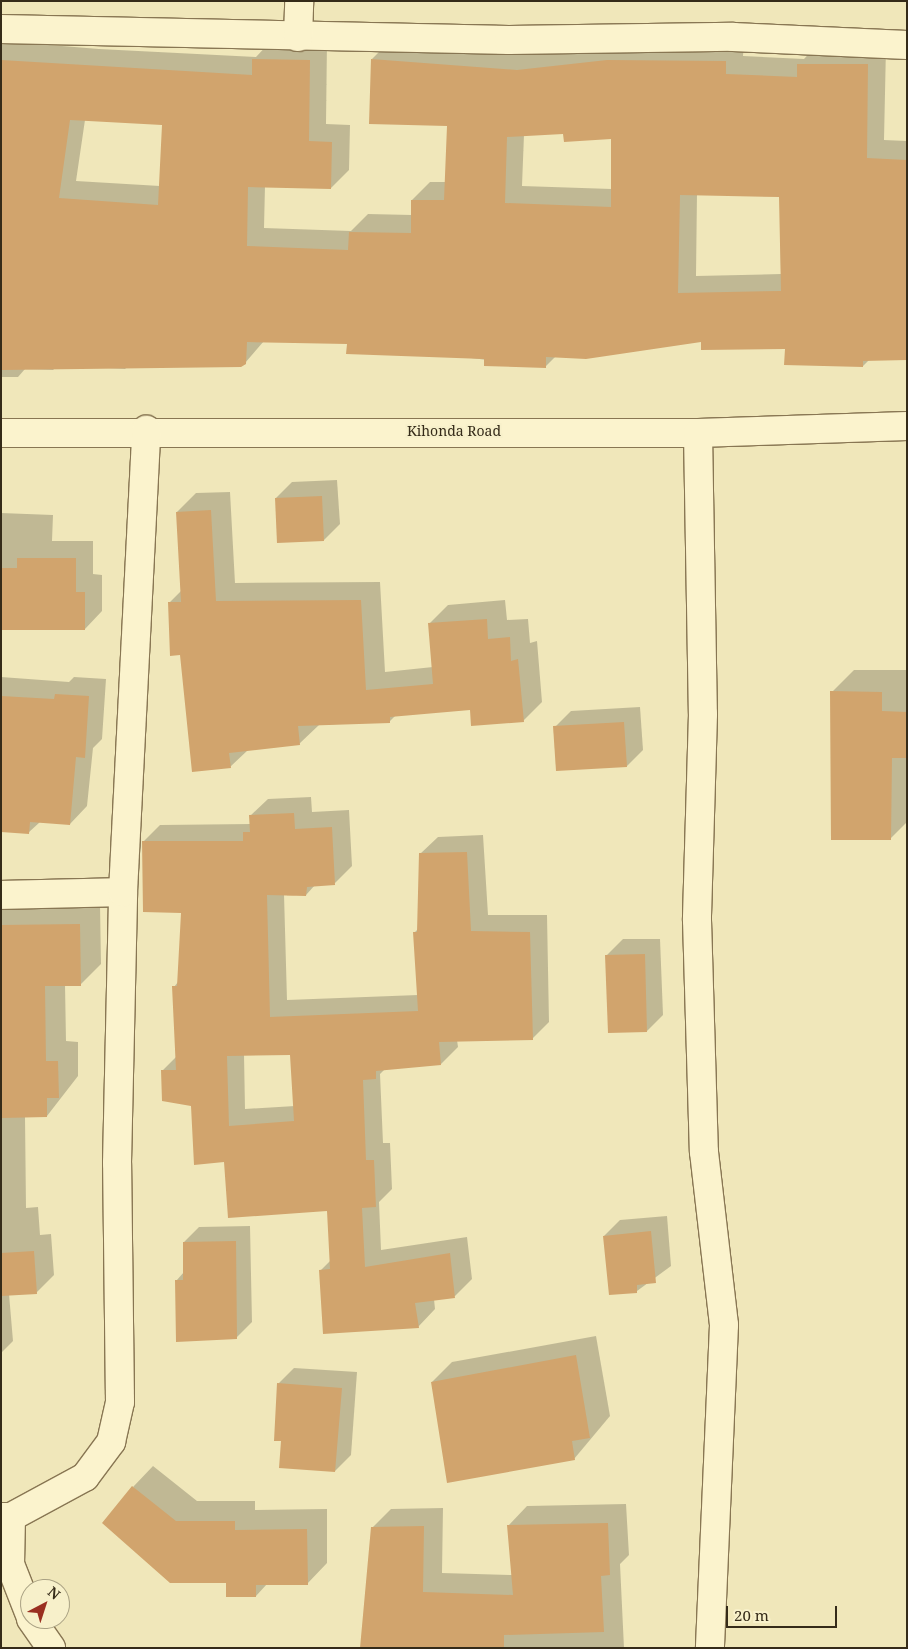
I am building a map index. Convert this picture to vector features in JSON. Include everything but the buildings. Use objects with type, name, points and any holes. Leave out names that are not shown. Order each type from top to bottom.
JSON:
[{"type":"street","points":[[298,36],[299,1]]},
{"type":"street","points":[[1,29],[298,36],[733,37],[907,45]]},
{"type":"street","name":"Kihonda Road","points":[[1,433],[146,430],[698,433],[907,426]]},
{"type":"street","points":[[20,1590],[10,1564],[6,1517],[85,1477],[111,1442],[120,1402],[117,1163],[123,892],[146,430]]},
{"type":"street","points":[[698,433],[703,714],[697,920],[704,1152],[724,1325],[710,1648]]},
{"type":"street","points":[[1,895],[123,892]]},
{"type":"street","points":[[38,1629],[51,1648]]}]
